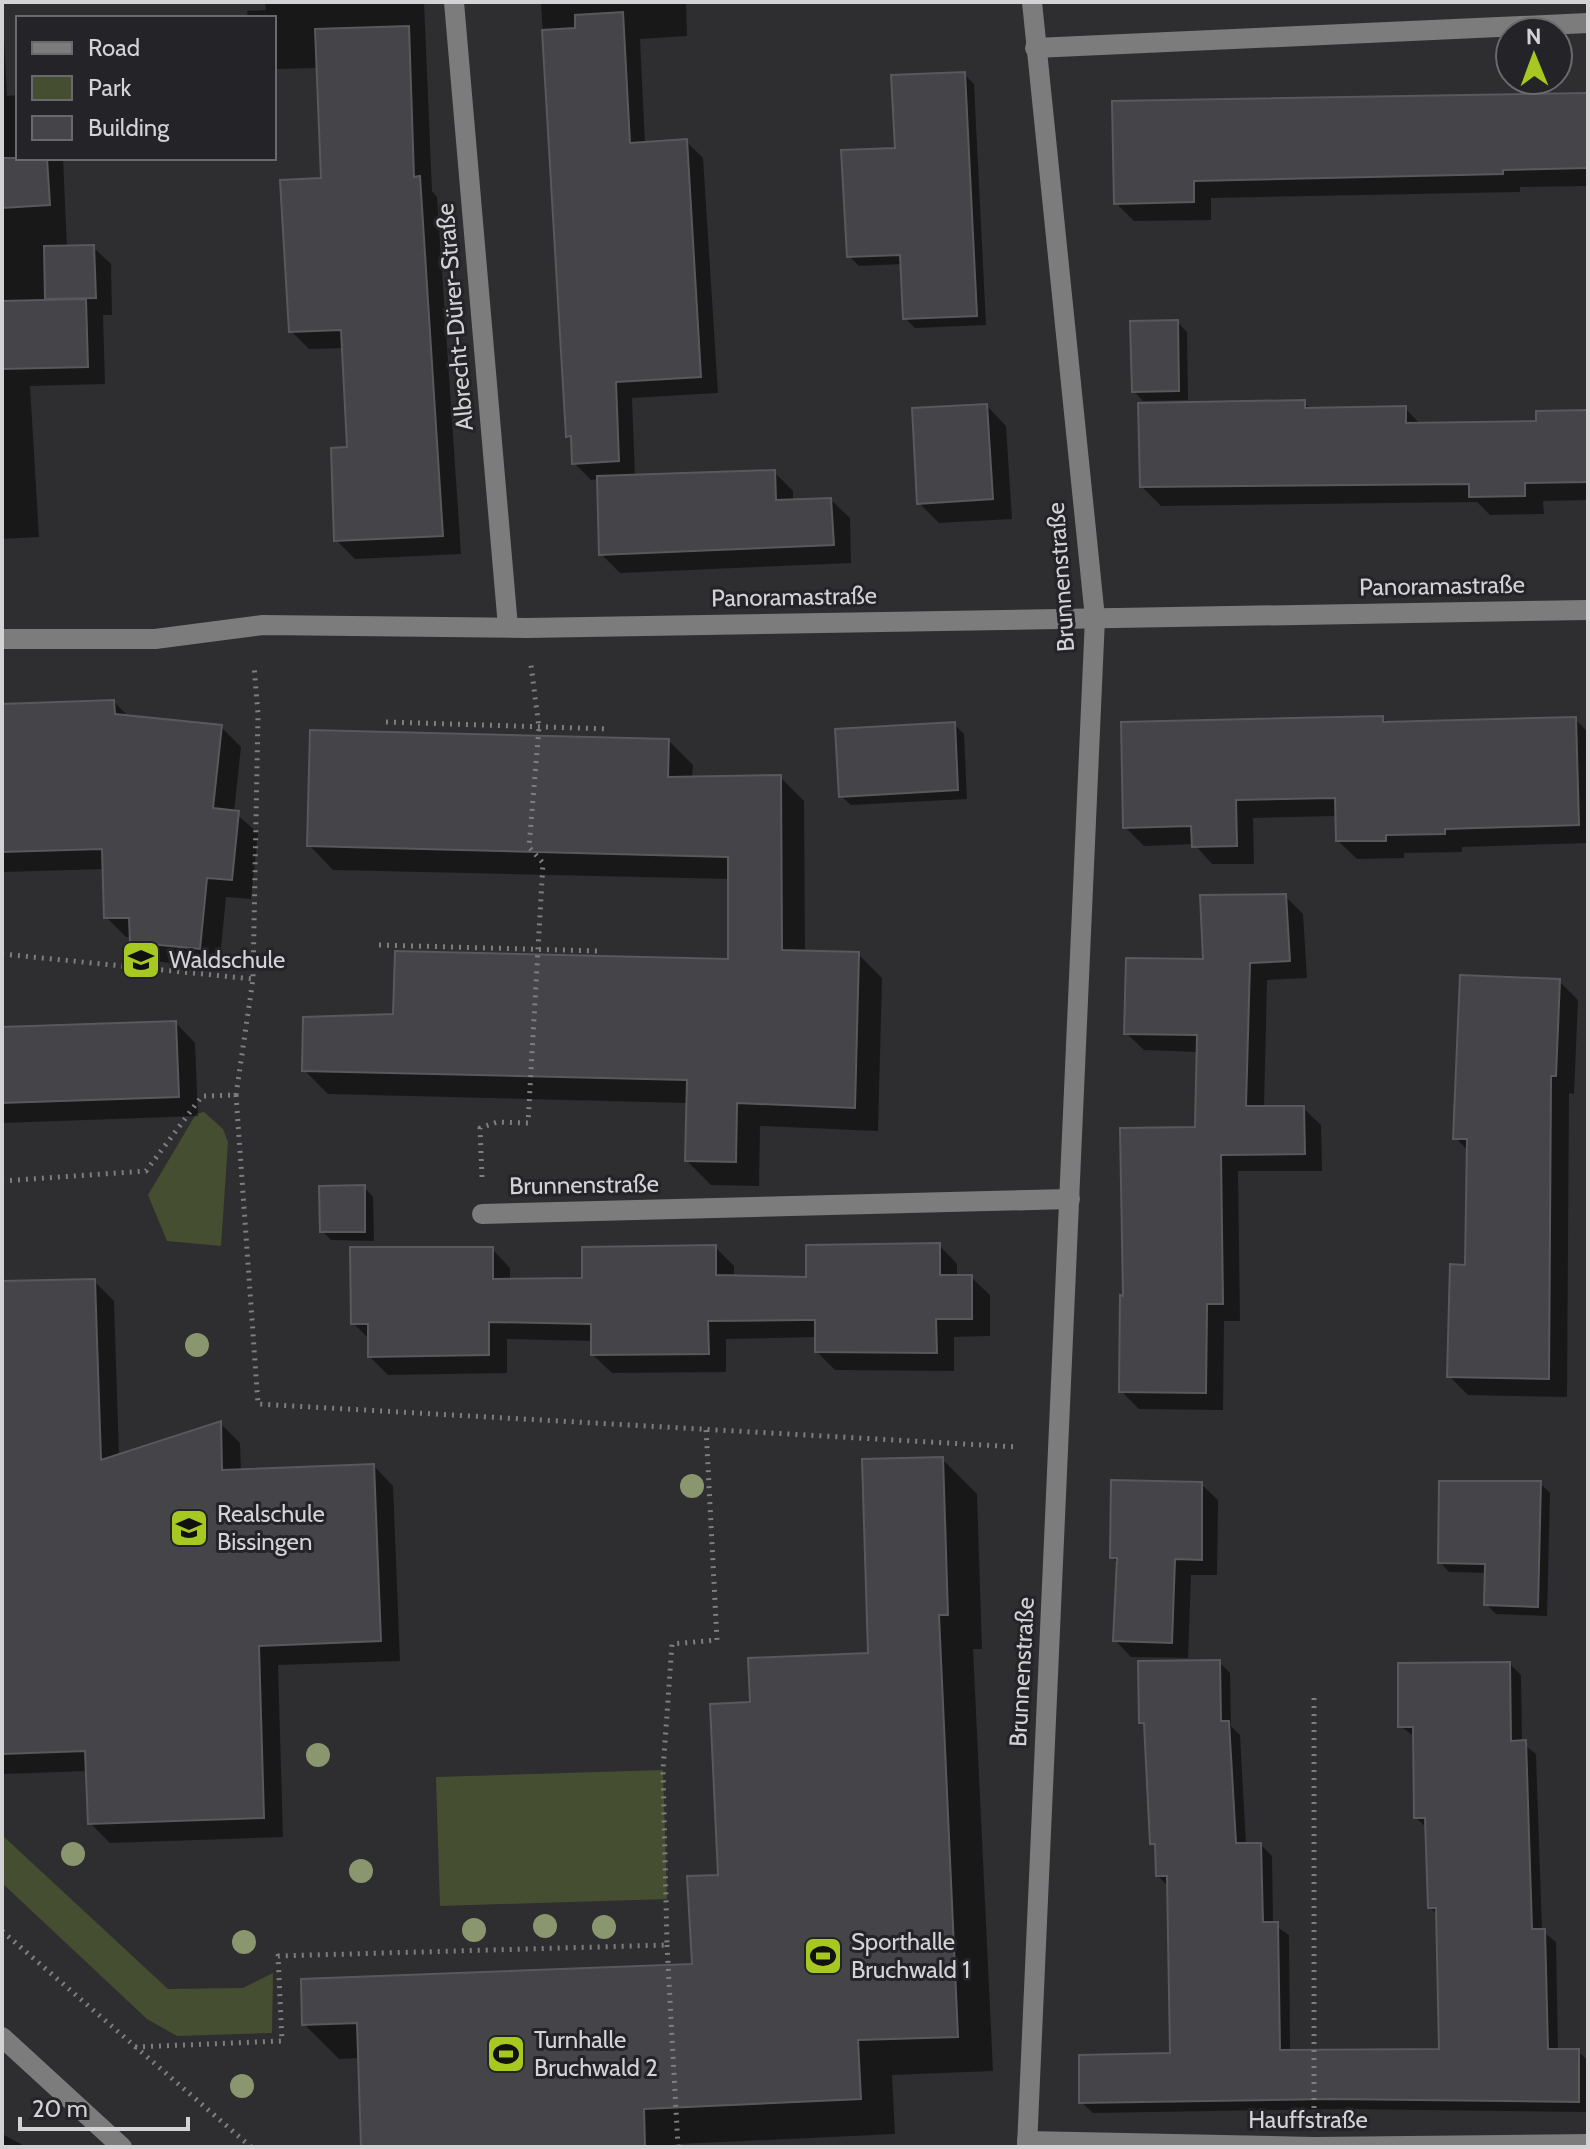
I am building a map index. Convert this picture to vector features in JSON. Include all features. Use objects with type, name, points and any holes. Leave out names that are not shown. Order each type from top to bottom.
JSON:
[{"type":"street","name":"Albrecht-Dürer-Straße","points":[[454,2],[517,627]]},
{"type":"street","name":"Brunnenstraße","points":[[1027,2144],[1095,618],[1032,2]]},
{"type":"street","points":[[1035,48],[1588,23]]},
{"type":"street","name":"Panoramastraße","points":[[2,639],[155,639],[250,626],[517,627],[1588,610]]},
{"type":"street","name":"Brunnenstraße","points":[[482,1214],[1070,1199]]},
{"type":"street","points":[[2,2037],[122,2147]]},
{"type":"street","name":"Hauffstraße","points":[[1027,2144],[1314,2147],[1588,2144]]},
{"type":"path","points":[[250,626],[258,714],[253,979],[236,1095],[258,1404],[1058,1449]]},
{"type":"path","points":[[482,1214],[480,1128],[497,1122],[528,1123],[543,863],[529,847],[539,728],[517,627]]},
{"type":"path","points":[[386,722],[608,729]]},
{"type":"path","points":[[379,945],[597,951]]},
{"type":"path","points":[[2,954],[253,979]]},
{"type":"path","points":[[2,1181],[146,1171],[202,1096],[236,1095]]},
{"type":"path","points":[[678,2147],[667,1945],[663,1770],[672,1644],[717,1640],[706,1428]]},
{"type":"path","points":[[1314,1697],[1314,2147]]},
{"type":"path","points":[[2,1931],[251,2147]]},
{"type":"path","points":[[135,2047],[282,2041],[278,1956],[667,1945]]},
{"type":"green space","points":[[204,1112],[223,1129],[228,1142],[221,1246],[167,1241],[148,1195],[196,1114]]},
{"type":"green space","points":[[663,1770],[667,1899],[440,1906],[436,1777]]},
{"type":"green space","points":[[2,1835],[168,1989],[243,1988],[273,1973],[272,2033],[177,2036],[147,2019],[2,1883]]},
{"type":"building","points":[[623,12],[630,143],[687,139],[701,377],[616,382],[619,461],[572,464],[571,436],[566,437],[542,30],[575,28],[575,15]]},
{"type":"building","points":[[409,26],[414,177],[420,176],[443,536],[334,541],[331,448],[347,447],[341,330],[289,332],[280,180],[321,178],[315,29]]},
{"type":"building","points":[[965,72],[977,316],[903,319],[900,255],[847,257],[841,150],[895,148],[891,75]]},
{"type":"building","points":[[1574,93],[1588,93],[1588,168],[1503,170],[1503,174],[1194,181],[1194,202],[1114,204],[1112,101],[1574,96]]},
{"type":"building","points":[[2,158],[47,160],[50,205],[2,208]]},
{"type":"building","points":[[94,245],[96,298],[45,299],[44,246]]},
{"type":"building","points":[[86,299],[88,367],[2,369],[2,301]]},
{"type":"building","points":[[1178,320],[1179,391],[1132,392],[1130,321]]},
{"type":"building","points":[[1305,400],[1305,408],[1406,406],[1406,423],[1536,421],[1536,411],[1588,410],[1588,482],[1525,483],[1525,496],[1469,497],[1469,484],[1140,487],[1138,403]]},
{"type":"building","points":[[987,404],[993,499],[917,504],[912,408]]},
{"type":"building","points":[[775,470],[776,500],[831,498],[834,545],[599,555],[597,476]]},
{"type":"building","points":[[114,700],[115,714],[222,725],[213,808],[239,811],[232,880],[207,878],[200,949],[130,942],[129,918],[104,918],[102,849],[2,852],[2,704]]},
{"type":"building","points":[[1383,716],[1383,722],[1576,717],[1579,825],[1445,829],[1445,834],[1386,835],[1386,841],[1336,841],[1335,798],[1236,800],[1237,846],[1192,847],[1191,826],[1123,828],[1121,722]]},
{"type":"building","points":[[955,722],[958,790],[839,797],[835,729]]},
{"type":"building","points":[[310,730],[669,739],[668,777],[781,775],[782,950],[859,952],[855,1108],[737,1103],[736,1162],[685,1161],[687,1080],[302,1071],[303,1017],[393,1014],[395,951],[728,959],[728,857],[307,846]]},
{"type":"building","points":[[1286,894],[1290,961],[1250,963],[1246,1106],[1304,1106],[1305,1154],[1221,1155],[1223,1304],[1207,1304],[1206,1393],[1119,1392],[1120,1295],[1123,1296],[1120,1128],[1195,1127],[1197,1035],[1124,1034],[1126,958],[1203,959],[1200,895]]},
{"type":"building","points":[[1460,975],[1560,979],[1556,1076],[1551,1076],[1549,1379],[1447,1377],[1450,1264],[1465,1265],[1467,1139],[1453,1139]]},
{"type":"building","points":[[176,1021],[179,1097],[2,1103],[2,1027]]},
{"type":"building","points":[[365,1185],[365,1232],[320,1232],[319,1186]]},
{"type":"building","points":[[940,1243],[940,1275],[972,1275],[972,1319],[936,1319],[937,1353],[815,1352],[815,1320],[802,1320],[708,1321],[709,1354],[591,1355],[591,1324],[489,1322],[489,1355],[368,1357],[368,1324],[351,1324],[350,1247],[493,1247],[493,1279],[582,1278],[582,1247],[716,1245],[716,1275],[806,1277],[806,1245]]},
{"type":"building","name":"Realschule Bissingen","points":[[95,1279],[101,1460],[221,1421],[222,1470],[374,1464],[381,1641],[259,1646],[264,1818],[88,1824],[85,1751],[2,1754],[2,1281]]},
{"type":"building","points":[[943,1457],[948,1615],[939,1615],[958,2037],[858,2040],[861,2099],[644,2109],[645,2147],[361,2147],[357,2023],[302,2025],[301,1979],[692,1964],[687,1876],[718,1875],[710,1704],[750,1702],[748,1658],[868,1653],[862,1459]]},
{"type":"building","points":[[1111,1480],[1202,1482],[1202,1560],[1175,1559],[1172,1643],[1113,1641],[1117,1558],[1110,1558]]},
{"type":"building","points":[[1439,1481],[1541,1481],[1538,1607],[1484,1605],[1485,1564],[1438,1563]]},
{"type":"building","points":[[1220,1660],[1221,1721],[1229,1721],[1236,1843],[1261,1843],[1263,1922],[1278,1922],[1280,2050],[1439,2049],[1436,1908],[1428,1908],[1425,1818],[1414,1818],[1413,1727],[1398,1727],[1398,1663],[1510,1662],[1511,1741],[1526,1740],[1532,1929],[1545,1929],[1548,2049],[1579,2049],[1579,2102],[1330,2099],[1079,2103],[1079,2055],[1170,2053],[1167,1876],[1156,1876],[1155,1844],[1150,1844],[1144,1723],[1139,1723],[1138,1661]]},
{"type":"place","name":"Waldschule","points":[[141,960]]},
{"type":"place","name":"Realschule Bissingen","points":[[189,1528]]},
{"type":"place","name":"Sporthalle Bruchwald 1","points":[[823,1956]]},
{"type":"place","name":"Turnhalle Bruchwald 2","points":[[506,2054]]}]
